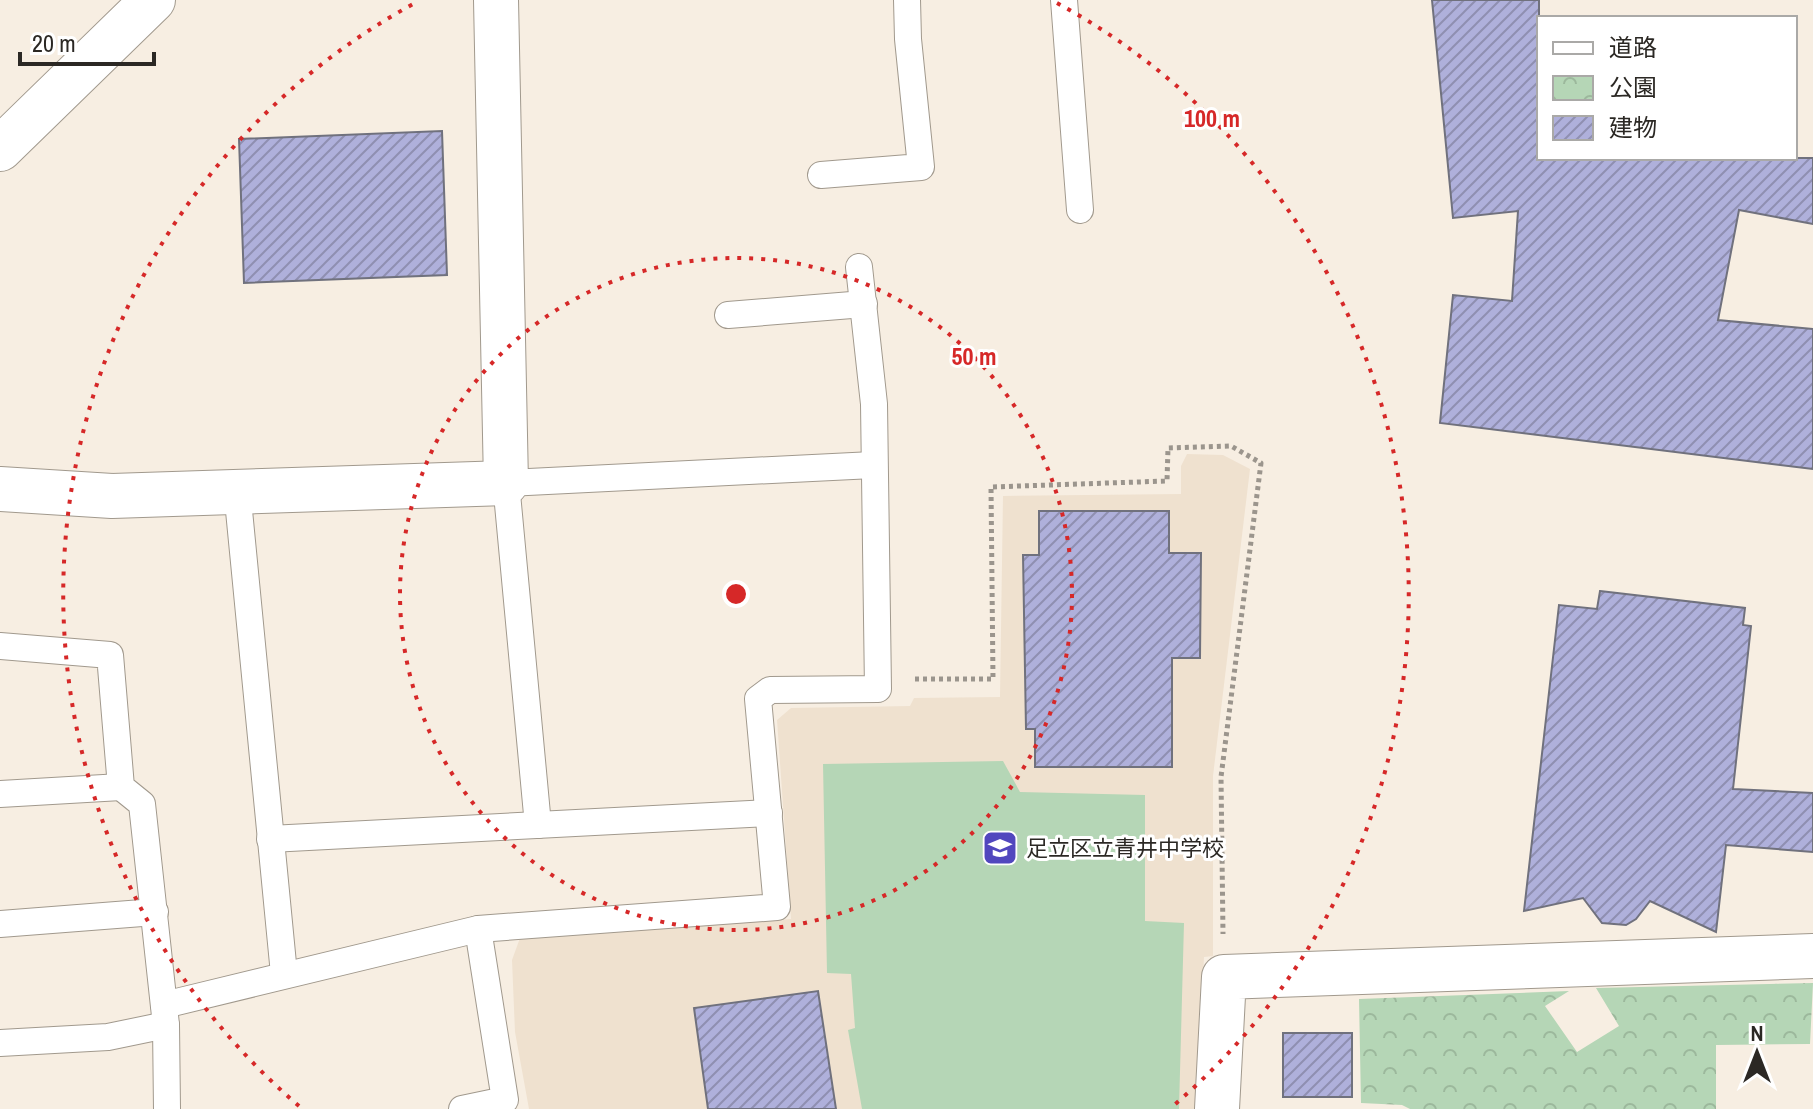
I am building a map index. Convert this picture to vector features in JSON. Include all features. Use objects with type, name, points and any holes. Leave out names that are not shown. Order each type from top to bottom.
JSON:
[{"type":"street","points":[[0,149],[153,0]]},
{"type":"street","points":[[0,489],[112,496],[506,483],[496,0]]},
{"type":"street","points":[[1217,1109],[1224,977],[1813,956]]},
{"type":"lane","points":[[821,175],[921,167],[907,0]]},
{"type":"lane","points":[[1064,0],[1080,210]]},
{"type":"lane","points":[[0,1043],[108,1037],[284,974],[478,929],[777,907],[758,699],[770,690],[878,689],[874,404],[859,267]]},
{"type":"lane","points":[[728,315],[864,304]]},
{"type":"lane","points":[[538,825],[506,483],[873,465]]},
{"type":"lane","points":[[237,490],[284,974]]},
{"type":"lane","points":[[0,646],[110,655],[121,787]]},
{"type":"lane","points":[[0,794],[121,787],[142,804],[165,1015],[167,1109]]},
{"type":"lane","points":[[270,839],[769,813]]},
{"type":"lane","points":[[0,924],[155,912]]},
{"type":"lane","points":[[462,1109],[505,1100],[478,929]]},
{"type":"path","points":[[878,679],[993,679],[991,487],[1167,481],[1168,448],[1231,446],[1261,463],[1221,777],[1224,977]]},
{"type":"shaded area","name":"足立区立青井中学校","points":[[1187,454],[1223,455],[1250,469],[1213,776],[1213,956],[1204,957],[1196,1109],[529,1109],[515,1032],[512,960],[520,938],[791,919],[777,720],[791,708],[910,706],[914,698],[1000,697],[1003,496],[1181,494],[1181,466]]},
{"type":"green space","points":[[1003,761],[1020,792],[1145,795],[1145,921],[1184,923],[1179,1109],[862,1109],[848,1030],[855,1028],[851,974],[827,973],[823,764]]},
{"type":"green space","points":[[1813,983],[1810,1044],[1716,1045],[1716,1109],[1410,1109],[1402,1105],[1361,1103],[1359,999],[1569,991],[1545,1006],[1577,1052],[1619,1026],[1596,988]]},
{"type":"building","points":[[1432,0],[1539,0],[1537,160],[1813,158],[1813,224],[1739,210],[1718,320],[1813,329],[1813,469],[1440,423],[1453,295],[1512,301],[1518,211],[1453,218]]},
{"type":"building","points":[[442,131],[447,275],[244,283],[239,139]]},
{"type":"building","points":[[1039,511],[1169,511],[1169,553],[1201,553],[1200,658],[1172,658],[1172,767],[1035,767],[1035,729],[1026,729],[1023,555],[1039,555]]},
{"type":"building","points":[[1600,591],[1745,608],[1743,625],[1751,626],[1733,789],[1813,793],[1813,852],[1726,845],[1716,932],[1650,901],[1636,919],[1626,925],[1602,923],[1583,898],[1524,911],[1559,605],[1597,609]]},
{"type":"building","points":[[818,991],[836,1109],[708,1109],[694,1008]]},
{"type":"building","points":[[1283,1033],[1352,1033],[1352,1097],[1283,1097]]},
{"type":"place","name":"足立区立青井中学校","points":[[1000,848]]}]
